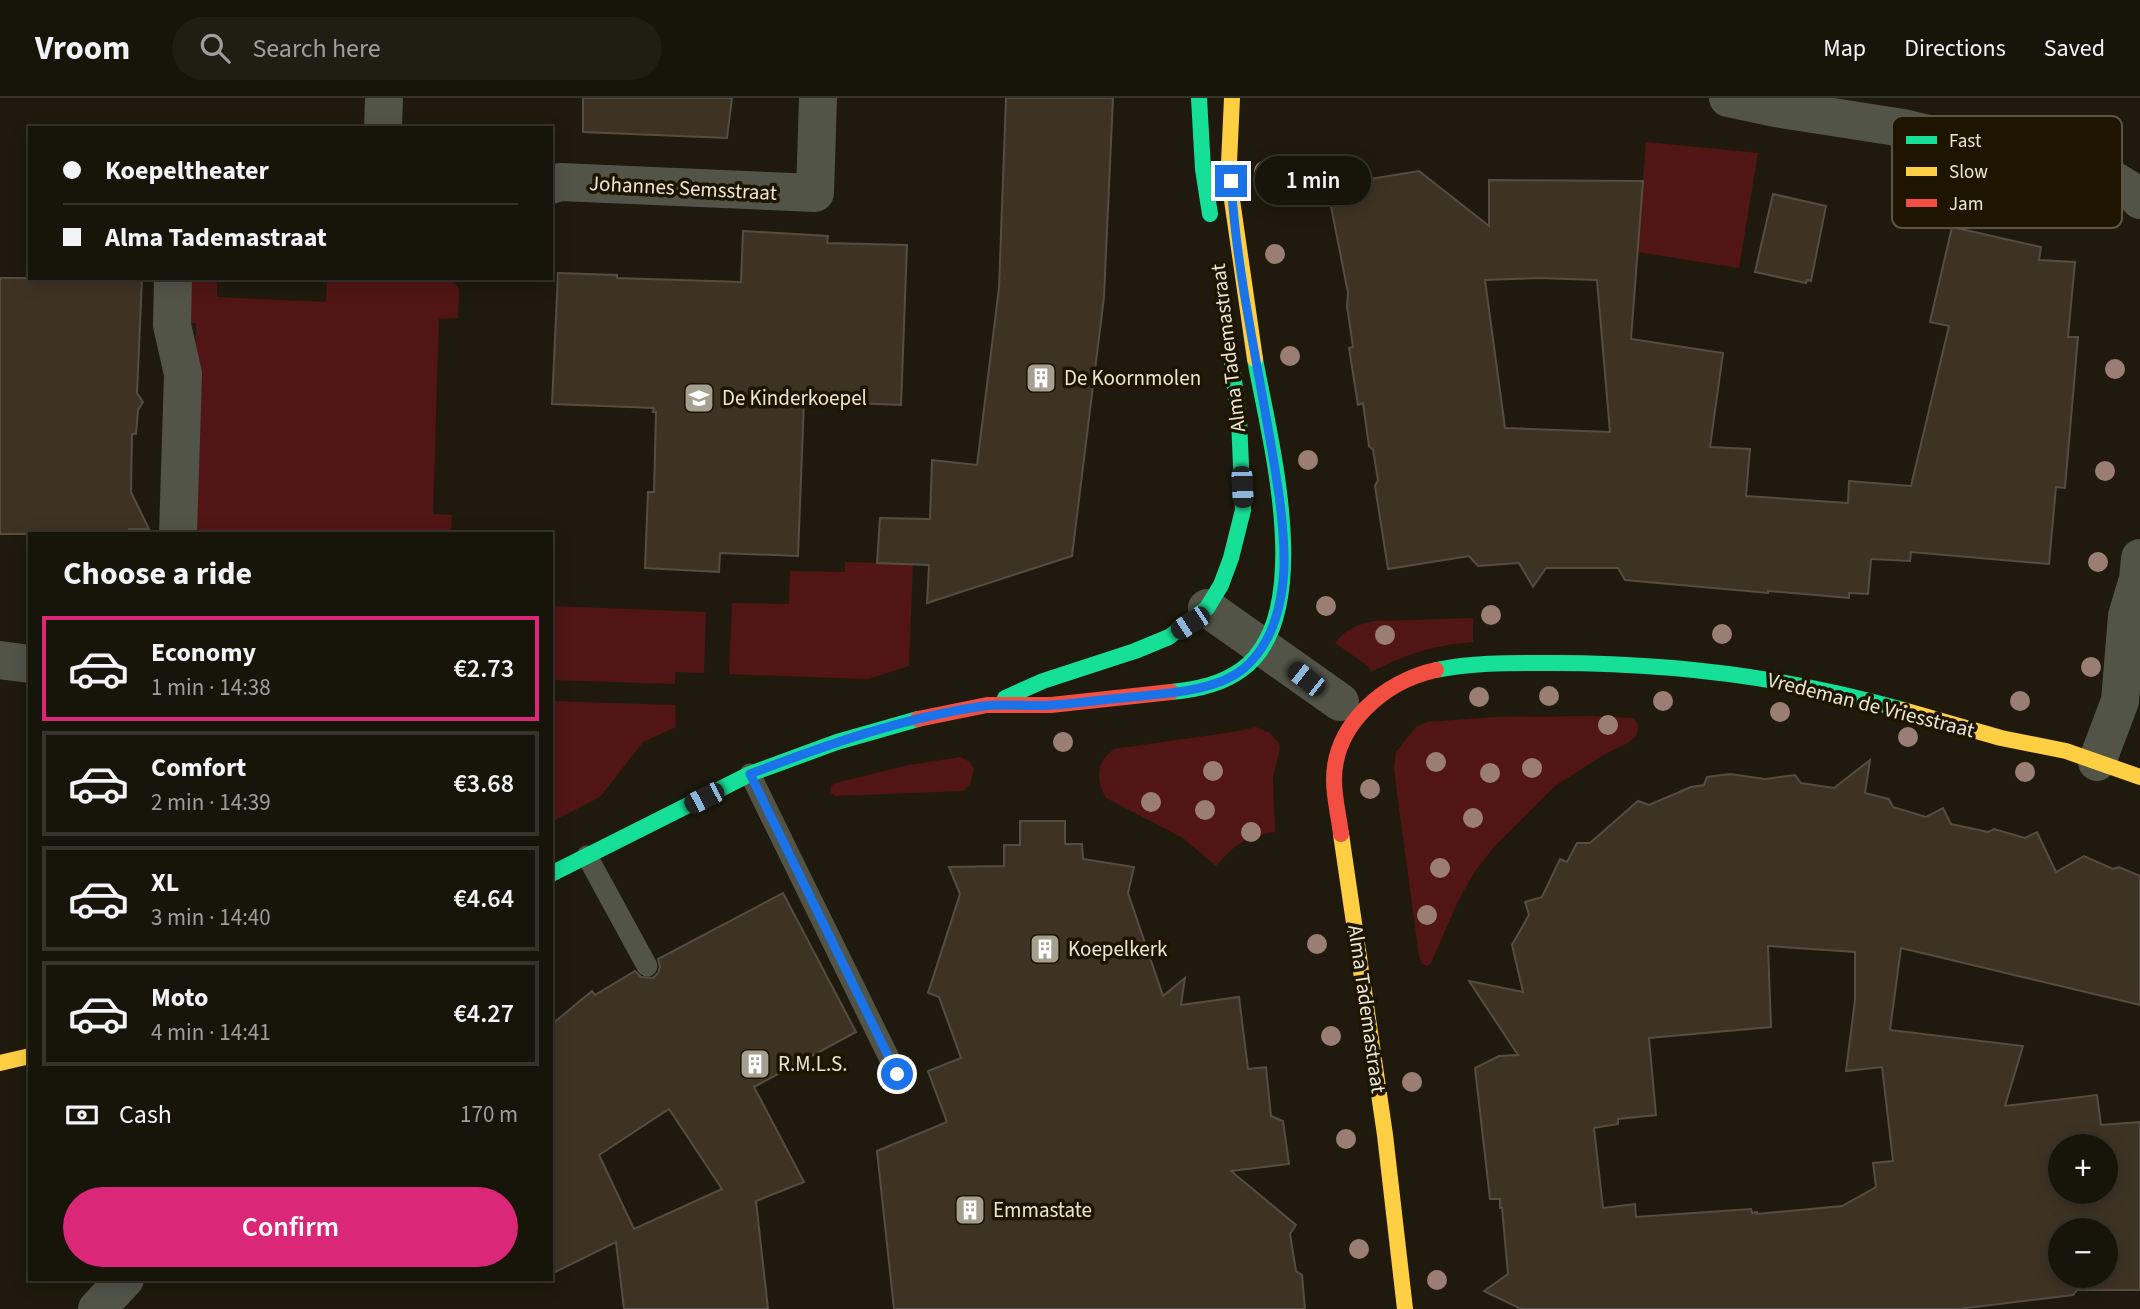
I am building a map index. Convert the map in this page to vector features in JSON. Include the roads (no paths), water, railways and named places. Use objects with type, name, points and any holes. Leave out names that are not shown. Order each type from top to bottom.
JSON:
[{"type":"street","points":[[383,126],[384,98]]},
{"type":"street","name":"Johannes Semsstraat","points":[[553,184],[560,182],[815,194],[818,98]]},
{"type":"street","points":[[1199,98],[1203,169],[1213,231]]},
{"type":"street","name":"Alma Tademastraat","points":[[1232,98],[1229,163],[1232,200],[1251,332],[1281,505],[1284,568],[1281,597],[1276,618],[1263,648]]},
{"type":"street","points":[[1728,98],[1892,126]]},
{"type":"street","points":[[2122,185],[2140,200]]},
{"type":"street","points":[[173,280],[172,324],[183,374],[178,532]]},
{"type":"street","name":"Alma Tademastraat","points":[[1207,608],[1221,585],[1231,558],[1243,510],[1239,420],[1230,351]]},
{"type":"street","points":[[2097,762],[2120,701],[2127,616],[2138,579],[2140,558]]},
{"type":"street","points":[[987,705],[1043,681],[1135,651],[1169,636],[1207,608],[1349,709]]},
{"type":"street","points":[[553,873],[750,774],[836,742],[916,719],[987,705],[1051,705],[1181,691],[1218,682],[1242,670],[1263,648]]},
{"type":"street","points":[[0,660],[28,664]]},
{"type":"street","name":"Vredeman de Vriesstraat","points":[[1349,709],[1414,676],[1435,670],[1524,663],[1639,663],[1803,685],[2014,742],[2053,747],[2140,777]]},
{"type":"street","name":"Alma Tademastraat","points":[[1349,709],[1335,767],[1335,782],[1385,1135],[1405,1309]]},
{"type":"street","points":[[0,1063],[28,1056]]},
{"type":"street","points":[[97,1309],[123,1281]]},
{"type":"lane","points":[[750,774],[897,1074]]},
{"type":"lane","points":[[587,856],[647,966]]},
{"type":"place","name":"De Koornmolen","points":[[1041,378]]},
{"type":"place","name":"De Kinderkoepel","points":[[699,398]]},
{"type":"place","name":"Koepelkerk","points":[[1045,949]]},
{"type":"place","name":"R.M.L.S.","points":[[755,1064]]},
{"type":"place","name":"Emmastate","points":[[970,1210]]}]
